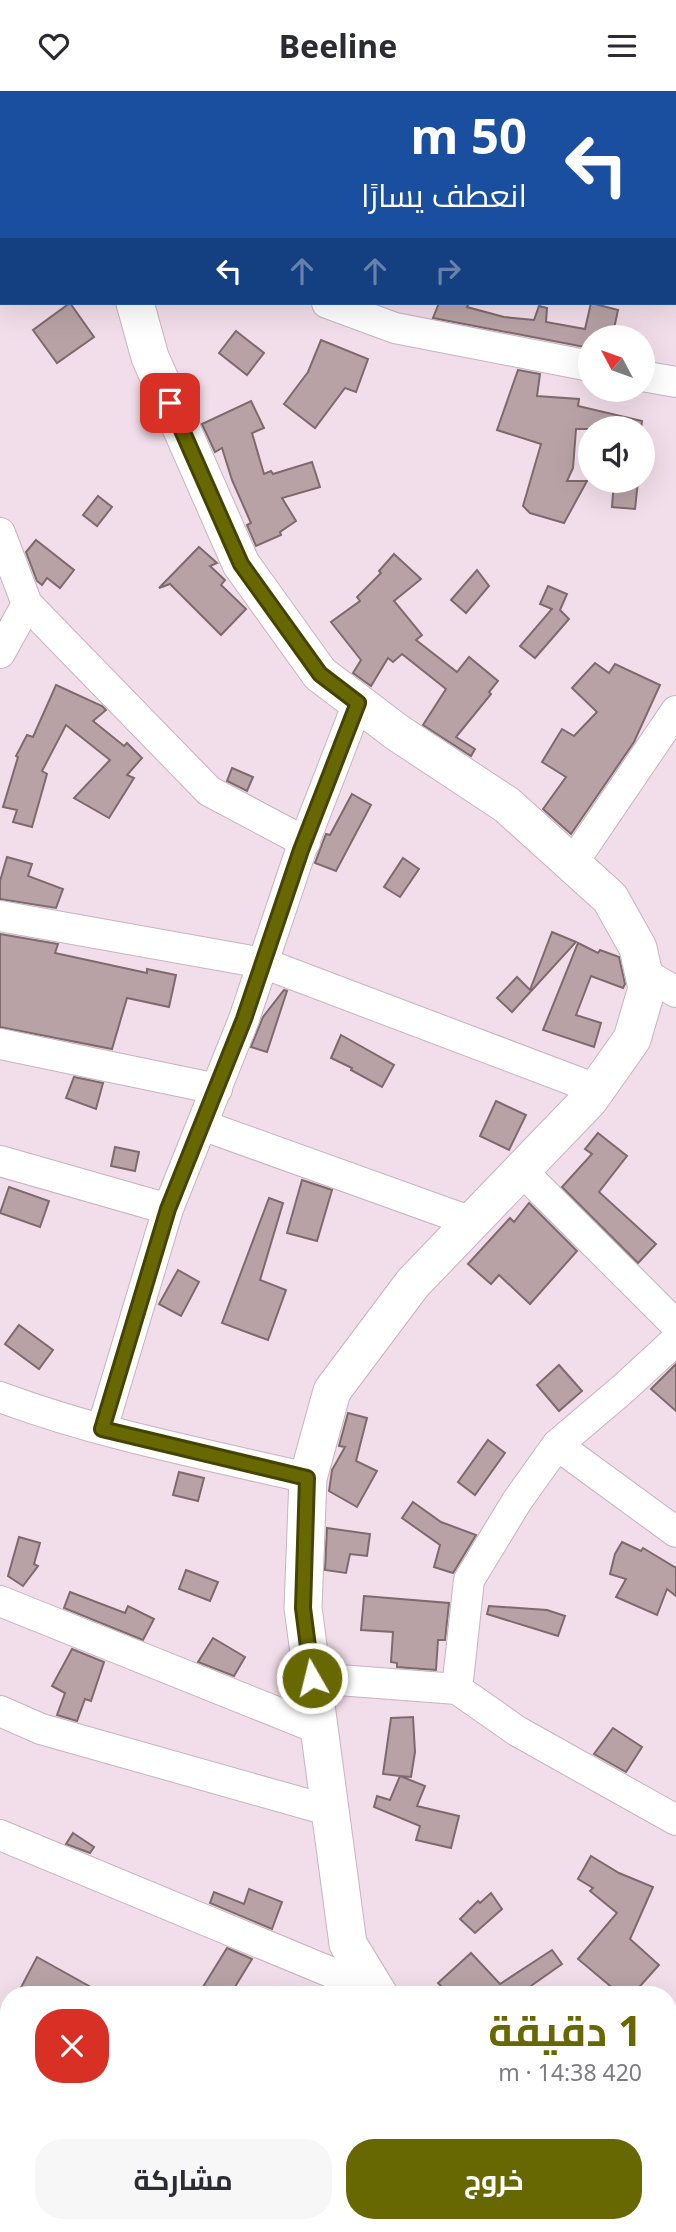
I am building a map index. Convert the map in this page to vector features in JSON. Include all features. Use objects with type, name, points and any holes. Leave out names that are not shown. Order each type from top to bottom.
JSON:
[{"type":"street","points":[[136,305],[150,357],[241,564],[320,674],[398,733],[507,805],[610,898],[638,948],[647,988],[632,1039],[589,1100],[413,1283],[332,1391],[307,1478],[303,1608],[312,1678],[348,1944],[374,1986]]},
{"type":"street","points":[[332,305],[395,328],[578,364]]},
{"type":"street","points":[[655,378],[676,382]]},
{"type":"street","points":[[0,533],[27,604],[209,791],[305,842]]},
{"type":"street","points":[[0,653],[27,604]]},
{"type":"street","points":[[102,1429],[168,1209],[244,1019],[305,842],[358,703]]},
{"type":"street","points":[[572,864],[676,711]]},
{"type":"street","points":[[0,916],[263,963],[596,1089]]},
{"type":"street","points":[[643,973],[676,992]]},
{"type":"street","points":[[0,1044],[217,1089]]},
{"type":"street","points":[[202,1125],[472,1222]]},
{"type":"street","points":[[0,1161],[168,1209]]},
{"type":"street","points":[[521,1170],[676,1325]]},
{"type":"street","points":[[457,1689],[469,1580],[517,1501],[557,1445],[676,1340]]},
{"type":"street","points":[[0,1397],[102,1429],[307,1478]]},
{"type":"street","points":[[557,1445],[676,1532]]},
{"type":"street","points":[[0,1601],[319,1729]]},
{"type":"street","points":[[312,1678],[457,1689],[517,1731],[676,1821]]},
{"type":"street","points":[[0,1710],[41,1729],[331,1811]]},
{"type":"street","points":[[0,1835],[361,1986]]},
{"type":"building","points":[[67,305],[71,305],[94,337],[57,363],[33,330]]},
{"type":"building","points":[[438,305],[468,305],[467,307],[504,317],[534,320],[539,306],[547,308],[546,322],[578,328],[578,346],[433,318]]},
{"type":"building","points":[[591,305],[618,310],[615,325],[586,325]]},
{"type":"building","points":[[236,331],[264,353],[247,375],[219,353]]},
{"type":"building","points":[[321,340],[368,359],[356,392],[345,388],[315,428],[284,404],[308,372]]},
{"type":"building","points":[[518,370],[540,374],[537,396],[578,399],[578,406],[621,416],[578,416],[573,468],[567,481],[578,481],[578,493],[580,493],[564,523],[530,513],[523,506],[541,444],[497,430]]},
{"type":"building","points":[[251,401],[264,428],[252,433],[264,474],[271,471],[273,474],[312,462],[320,487],[282,498],[296,521],[280,532],[281,535],[256,546],[247,525],[251,523],[232,480],[222,448],[215,452],[202,424]]},
{"type":"building","points":[[613,493],[637,493],[635,509],[612,507]]},
{"type":"building","points":[[98,496],[112,507],[97,526],[83,515]]},
{"type":"building","points":[[36,540],[74,570],[60,588],[47,578],[42,585],[37,581],[26,552]]},
{"type":"building","points":[[199,547],[217,563],[210,566],[225,580],[221,585],[246,609],[221,635],[170,584],[159,588]]},
{"type":"building","points":[[394,554],[421,579],[394,601],[422,635],[416,640],[457,672],[469,657],[498,681],[489,692],[491,694],[456,737],[475,749],[471,756],[423,725],[446,689],[402,654],[393,662],[388,658],[371,686],[353,673],[361,660],[331,622],[360,601],[357,597],[381,573],[379,571]]},
{"type":"building","points":[[477,570],[489,586],[466,613],[451,600]]},
{"type":"building","points":[[548,586],[567,594],[560,610],[569,619],[535,658],[520,646],[552,609],[540,604]]},
{"type":"building","points":[[595,663],[609,673],[615,664],[660,685],[634,742],[571,834],[543,809],[566,777],[542,762],[562,729],[574,736],[597,712],[572,688]]},
{"type":"building","points":[[56,685],[102,706],[106,710],[93,721],[124,746],[127,743],[142,758],[127,775],[134,778],[109,818],[74,798],[110,760],[66,725],[42,771],[47,774],[32,827],[13,822],[17,810],[3,807],[18,757],[16,756],[27,735],[33,737]]},
{"type":"building","points":[[232,768],[253,777],[247,791],[227,781]]},
{"type":"building","points":[[352,794],[371,805],[336,871],[315,863],[326,834],[330,835]]},
{"type":"building","points":[[7,857],[32,864],[28,876],[63,889],[56,908],[0,899],[0,881]]},
{"type":"building","points":[[403,858],[419,869],[400,897],[384,887]]},
{"type":"building","points":[[552,932],[576,942],[512,1012],[497,998],[517,977],[530,990]]},
{"type":"building","points":[[0,934],[58,944],[55,953],[147,973],[147,969],[176,975],[169,1007],[127,998],[112,1049],[0,1027]]},
{"type":"building","points":[[578,943],[598,953],[600,950],[619,957],[625,984],[623,988],[591,976],[576,1015],[601,1023],[594,1047],[543,1030]]},
{"type":"building","points":[[284,990],[287,991],[267,1052],[251,1047],[263,1017]]},
{"type":"building","points":[[341,1035],[394,1065],[382,1087],[331,1058]]},
{"type":"building","points":[[74,1077],[103,1083],[96,1109],[66,1098]]},
{"type":"building","points":[[496,1101],[526,1115],[509,1150],[480,1136]]},
{"type":"building","points":[[598,1133],[627,1156],[599,1192],[656,1244],[638,1263],[562,1187],[592,1154],[585,1149]]},
{"type":"building","points":[[115,1147],[139,1152],[135,1171],[111,1166]]},
{"type":"building","points":[[302,1180],[332,1190],[317,1241],[287,1233]]},
{"type":"building","points":[[9,1187],[49,1201],[40,1227],[0,1213]]},
{"type":"building","points":[[269,1198],[283,1203],[260,1280],[286,1290],[268,1340],[222,1323]]},
{"type":"building","points":[[529,1203],[577,1251],[530,1304],[499,1275],[491,1284],[468,1264],[510,1218],[514,1222]]},
{"type":"building","points":[[178,1270],[199,1282],[181,1316],[159,1304]]},
{"type":"building","points":[[19,1325],[53,1350],[39,1369],[5,1344]]},
{"type":"building","points":[[676,1364],[676,1411],[651,1389]]},
{"type":"building","points":[[559,1365],[582,1391],[559,1411],[537,1385]]},
{"type":"building","points":[[348,1413],[367,1418],[356,1461],[377,1471],[357,1507],[329,1491],[332,1470],[345,1447],[339,1446]]},
{"type":"building","points":[[488,1440],[505,1453],[475,1495],[458,1482]]},
{"type":"building","points":[[179,1472],[204,1478],[198,1501],[173,1495]]},
{"type":"building","points":[[413,1502],[441,1522],[476,1535],[453,1573],[434,1567],[440,1545],[402,1518]]},
{"type":"building","points":[[327,1528],[370,1534],[367,1556],[350,1554],[346,1573],[325,1570]]},
{"type":"building","points":[[19,1537],[40,1543],[34,1564],[38,1566],[23,1586],[8,1576]]},
{"type":"building","points":[[622,1542],[641,1551],[643,1548],[676,1568],[676,1596],[667,1589],[657,1615],[616,1597],[626,1579],[610,1574],[615,1554]]},
{"type":"building","points":[[186,1570],[218,1582],[210,1601],[179,1589]]},
{"type":"building","points":[[70,1592],[125,1613],[128,1606],[154,1619],[143,1640],[64,1608]]},
{"type":"building","points":[[364,1596],[449,1603],[445,1640],[438,1640],[436,1670],[397,1667],[397,1663],[391,1662],[393,1632],[361,1630]]},
{"type":"building","points":[[489,1606],[547,1610],[565,1616],[558,1636],[487,1614]]},
{"type":"building","points":[[213,1638],[245,1657],[234,1676],[198,1662]]},
{"type":"building","points":[[72,1649],[104,1662],[91,1701],[85,1699],[77,1721],[57,1715],[65,1693],[52,1686]]},
{"type":"building","points":[[413,1717],[415,1752],[411,1777],[383,1774],[391,1718]]},
{"type":"building","points":[[613,1728],[642,1747],[626,1772],[594,1754]]},
{"type":"building","points":[[400,1776],[425,1786],[417,1806],[459,1816],[451,1848],[416,1840],[420,1826],[374,1807],[377,1796],[390,1800]]},
{"type":"building","points":[[73,1833],[94,1847],[90,1853],[66,1844]]},
{"type":"building","points":[[591,1856],[619,1873],[653,1887],[630,1939],[659,1965],[640,1986],[610,1986],[578,1959],[617,1913],[590,1891],[593,1888],[578,1879]]},
{"type":"building","points":[[249,1889],[282,1902],[272,1929],[210,1903],[214,1892],[244,1904]]},
{"type":"building","points":[[491,1893],[502,1909],[475,1933],[460,1919],[478,1901],[480,1903]]},
{"type":"building","points":[[227,1948],[252,1959],[236,1986],[204,1986]]},
{"type":"building","points":[[552,1950],[562,1964],[531,1986],[441,1986],[438,1983],[471,1953],[500,1984]]},
{"type":"building","points":[[37,1957],[89,1986],[22,1986]]},
{"type":"route","points":[[170,403],[241,564],[320,674],[358,703],[301,850],[244,1019],[168,1209],[102,1429],[307,1478],[303,1608],[312,1678]]}]
